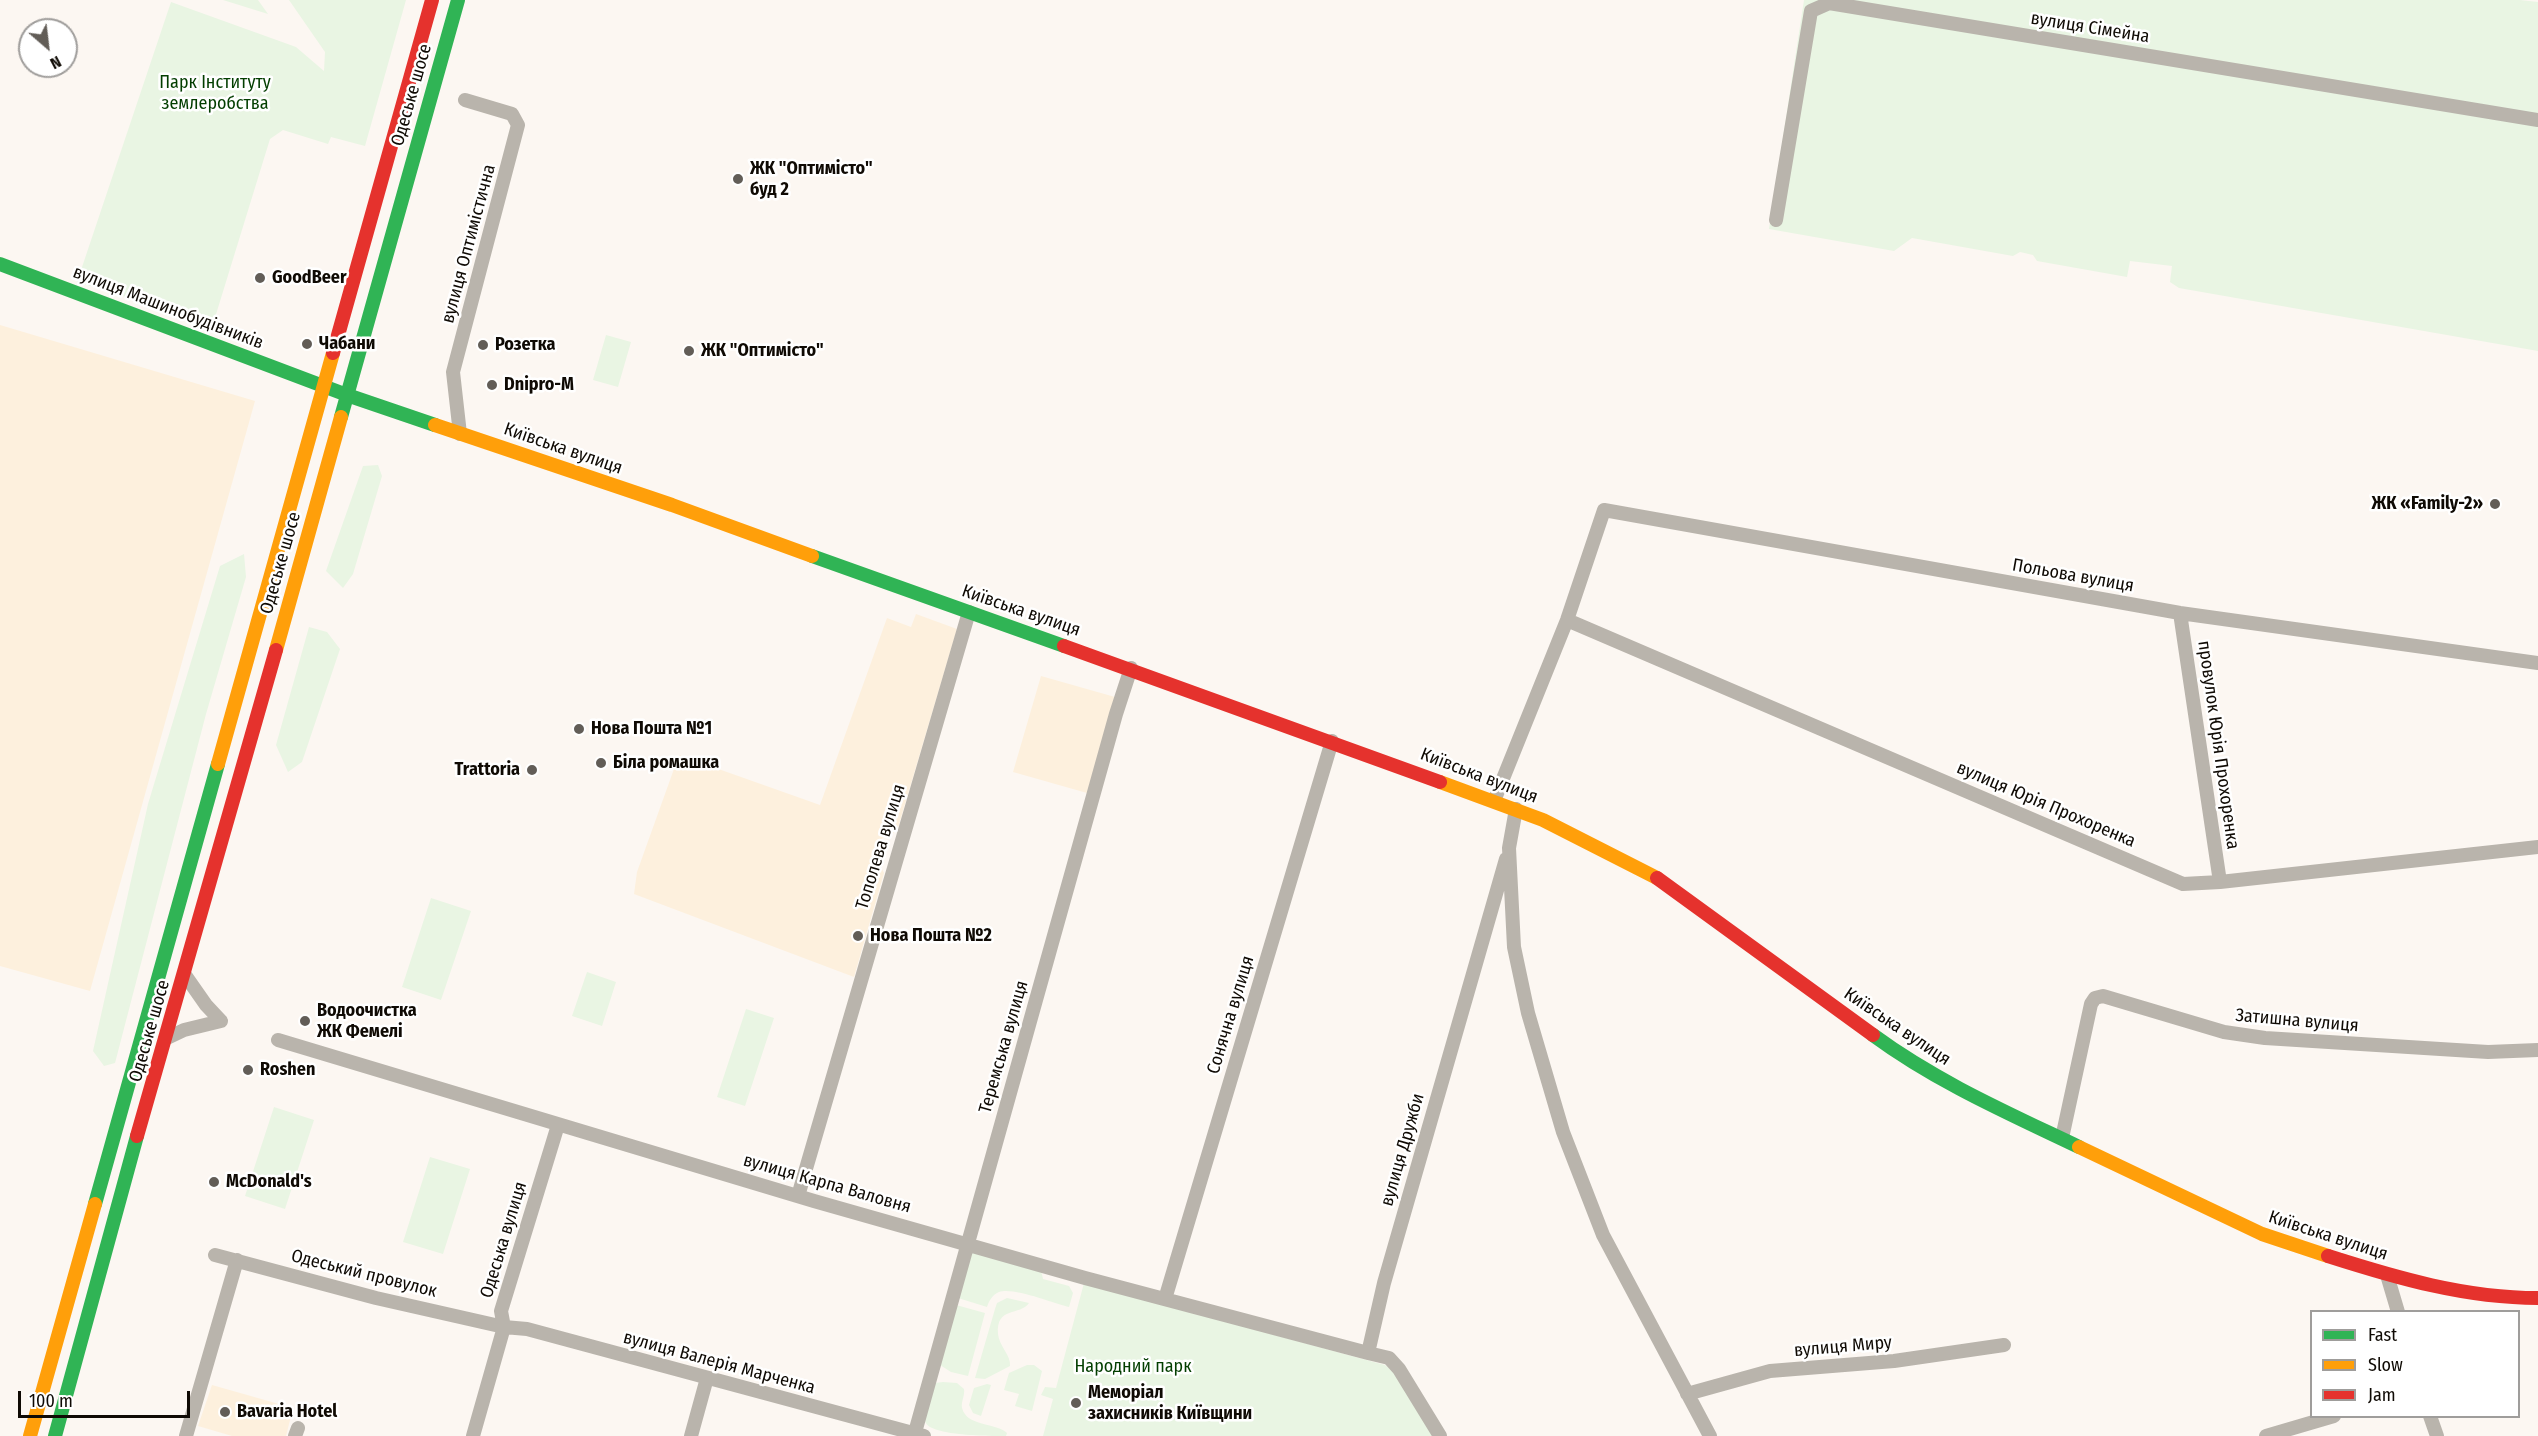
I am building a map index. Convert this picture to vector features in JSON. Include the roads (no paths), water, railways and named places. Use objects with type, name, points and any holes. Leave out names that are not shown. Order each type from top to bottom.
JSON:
[{"type":"main road","name":"Одеське шосе","points":[[30,1436],[432,0]]},
{"type":"main road","name":"Одеське шосе","points":[[55,1436],[458,0]]},
{"type":"main road","name":"вулиця Машинобудівників","points":[[0,264],[347,395]]},
{"type":"main road","name":"Київська вулиця","points":[[347,395],[663,502],[1131,668],[1543,820],[1661,880],[1902,1056],[1948,1084],[2262,1234],[2387,1275],[2475,1295],[2500,1298],[2538,1298]]},
{"type":"street","name":"вулиця Сімейна","points":[[1776,220],[1812,11],[1829,3],[2538,120]]},
{"type":"street","name":"вулиця Оптимістична","points":[[460,434],[453,372],[518,125],[512,114],[465,100]]},
{"type":"street","name":"Польова вулиця","points":[[1568,620],[1604,510],[2180,613],[2538,663]]},
{"type":"street","name":"Тополева вулиця","points":[[798,1196],[969,612]]},
{"type":"street","name":"провулок Юрія Прохоренка","points":[[2180,613],[2220,882]]},
{"type":"street","points":[[1494,801],[1568,620]]},
{"type":"street","name":"вулиця Юрія Прохоренка","points":[[1568,620],[2183,884],[2220,882],[2538,847]]},
{"type":"street","name":"Теремська вулиця","points":[[918,1435],[968,1244],[1112,725],[1131,668]]},
{"type":"street","name":"Сонячна вулиця","points":[[1165,1299],[1332,741]]},
{"type":"street","points":[[1516,809],[1509,848],[1515,947],[1528,1013],[1563,1132],[1603,1235],[1710,1436]]},
{"type":"street","name":"вулиця Дружби","points":[[1368,1353],[1384,1283],[1509,848]]},
{"type":"street","points":[[165,1039],[192,1028],[221,1021],[206,1005],[185,975]]},
{"type":"street","name":"Затишна вулиця","points":[[2062,1138],[2091,1004],[2096,998],[2103,996],[2224,1032],[2265,1038],[2488,1052],[2538,1050]]},
{"type":"street","name":"вулиця Карпа Валовня","points":[[278,1040],[798,1196],[1085,1278],[1368,1353]]},
{"type":"street","name":"Одеська вулиця","points":[[473,1436],[504,1326],[501,1311],[558,1125]]},
{"type":"street","name":"Одеський провулок","points":[[215,1255],[376,1298],[504,1326]]},
{"type":"street","points":[[186,1436],[237,1260]]},
{"type":"street","points":[[2387,1275],[2398,1310]]},
{"type":"street","name":"вулиця Валерія Марченка","points":[[504,1326],[527,1329],[918,1435]]},
{"type":"street","name":"вулиця Миру","points":[[1688,1394],[1770,1371],[1894,1361],[2004,1346]]},
{"type":"street","points":[[1368,1353],[1389,1358],[1394,1363],[1440,1436]]},
{"type":"street","points":[[691,1436],[707,1378]]},
{"type":"street","points":[[2266,1436],[2327,1418]]},
{"type":"street","points":[[2431,1418],[2437,1436]]},
{"type":"place","name":"ЖК \"Оптимісто\" буд 2","points":[[738,179]]},
{"type":"place","name":"GoodBeer","points":[[260,278]]},
{"type":"place","name":"Чабани","points":[[307,344]]},
{"type":"place","name":"Розетка","points":[[483,345]]},
{"type":"place","name":"ЖК \"Оптимісто\"","points":[[689,351]]},
{"type":"place","name":"Dnipro-M","points":[[492,385]]},
{"type":"place","name":"ЖК «Family-2»","points":[[2495,504]]},
{"type":"place","name":"Нова Пошта №1","points":[[579,729]]},
{"type":"place","name":"Біла ромашка","points":[[601,763]]},
{"type":"place","name":"Trattoria","points":[[532,770]]},
{"type":"place","name":"Нова Пошта №2","points":[[858,936]]},
{"type":"place","name":"Водоочистка ЖК Фемелі","points":[[305,1021]]},
{"type":"place","name":"Roshen","points":[[248,1070]]},
{"type":"place","name":"McDonald's","points":[[214,1182]]},
{"type":"place","name":"Меморіал захисників Київщини","points":[[1076,1403]]},
{"type":"place","name":"Bavaria Hotel","points":[[225,1412]]},
{"type":"park label","name":"Парк Інституту землеробства","points":[[215,94]]},
{"type":"park label","name":"Народний парк","points":[[1133,1367]]}]
